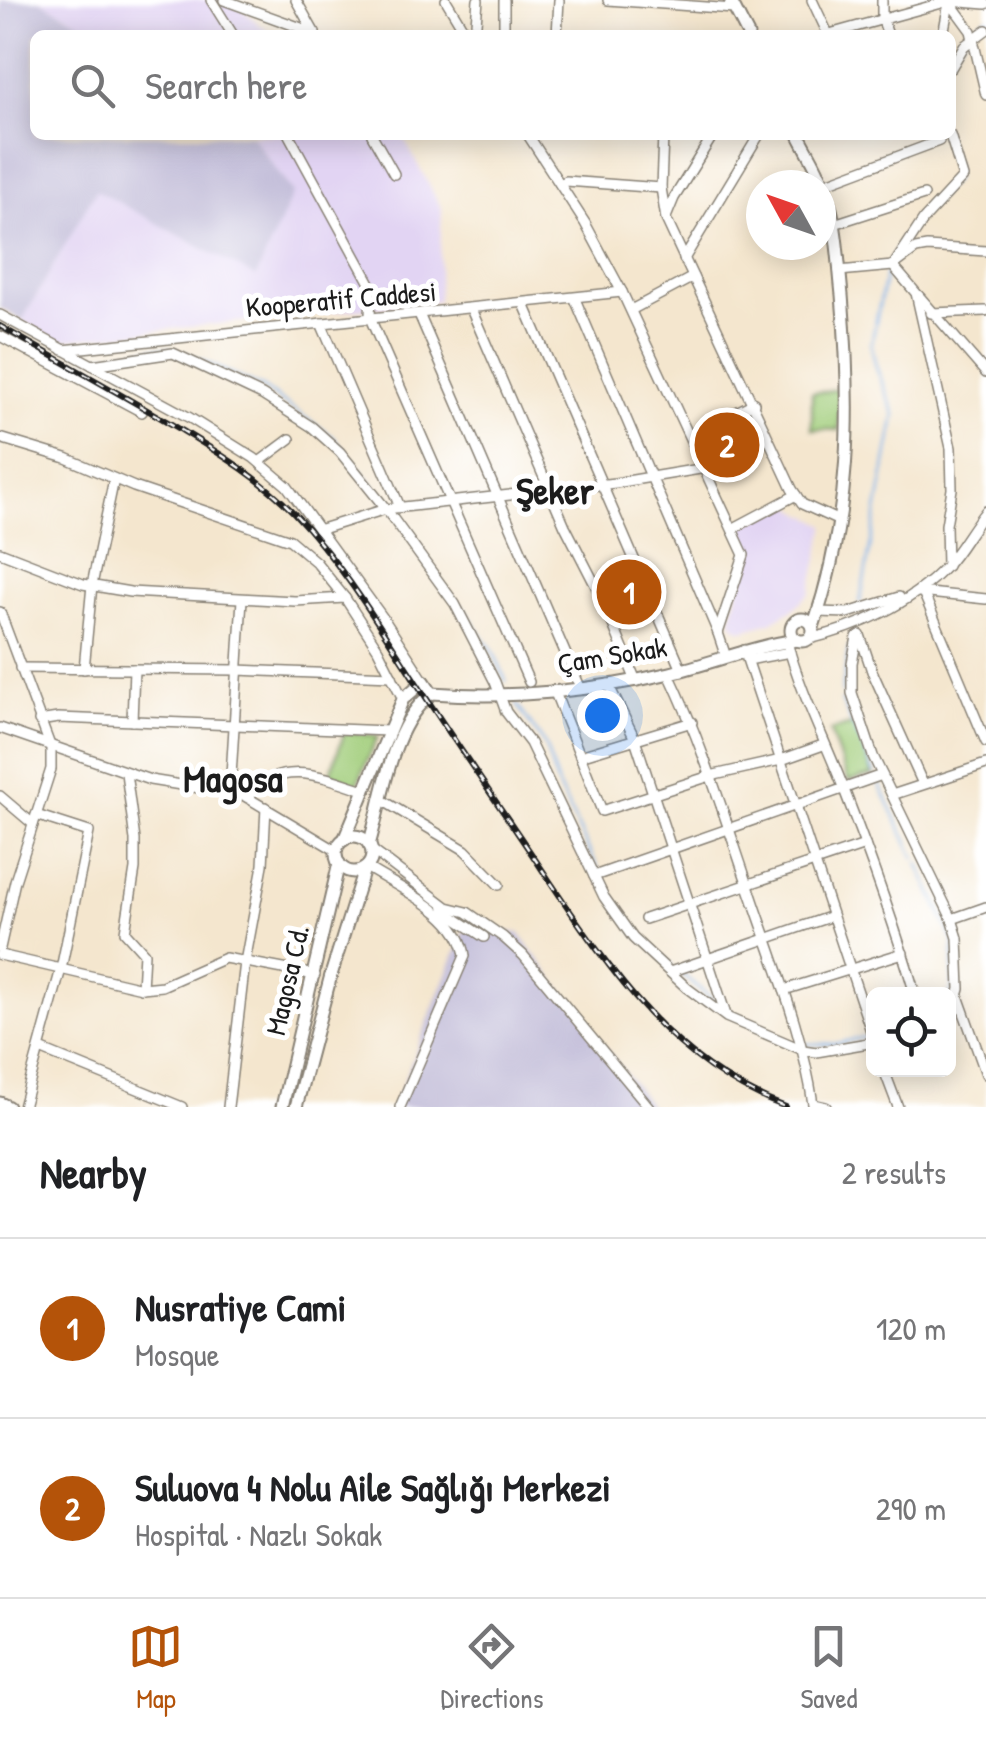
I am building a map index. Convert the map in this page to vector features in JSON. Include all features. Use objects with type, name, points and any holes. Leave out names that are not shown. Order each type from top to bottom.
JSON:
[{"type":"main road","points":[[732,5],[745,30]]},
{"type":"main road","points":[[802,140],[817,170]]},
{"type":"main road","points":[[799,640],[818,612],[828,583],[846,489],[850,383],[836,240]]},
{"type":"main road","name":"Çam Sokak","points":[[432,693],[482,697],[636,680],[799,640]]},
{"type":"main road","points":[[365,868],[351,872],[340,852],[360,837],[371,847],[395,747],[403,728],[432,693],[424,681]]},
{"type":"main road","name":"Magosa Cd.","points":[[282,1107],[340,852],[403,698],[424,681]]},
{"type":"main road","name":"Magosa Cd.","points":[[296,1107],[330,976],[371,847]]},
{"type":"main road","points":[[0,1103],[8,1107]]},
{"type":"street","points":[[211,0],[230,30]]},
{"type":"street","points":[[224,0],[304,30]]},
{"type":"street","points":[[296,0],[313,30]]},
{"type":"street","points":[[446,0],[464,30]]},
{"type":"street","points":[[475,30],[478,0]]},
{"type":"street","points":[[504,0],[504,30]]},
{"type":"street","points":[[557,30],[559,0]]},
{"type":"street","points":[[608,0],[732,5]]},
{"type":"street","points":[[812,0],[825,30]]},
{"type":"street","points":[[882,0],[886,30]]},
{"type":"street","points":[[843,30],[949,1],[986,4]]},
{"type":"street","points":[[944,30],[949,1]]},
{"type":"street","points":[[949,1],[974,40],[986,95]]},
{"type":"street","points":[[956,60],[964,46],[986,30]]},
{"type":"street","points":[[292,140],[370,285],[370,318],[529,682]]},
{"type":"street","points":[[375,140],[394,174]]},
{"type":"street","points":[[531,140],[622,292],[734,528],[744,555],[718,633]]},
{"type":"street","points":[[663,140],[661,188],[666,220],[684,259],[796,495],[802,504],[839,521]]},
{"type":"street","points":[[666,220],[674,198],[710,140]]},
{"type":"street","points":[[684,259],[757,140]]},
{"type":"street","points":[[836,180],[940,140]]},
{"type":"street","points":[[893,266],[924,219],[962,177],[951,140]]},
{"type":"street","points":[[560,184],[566,181],[661,188]]},
{"type":"street","points":[[836,223],[924,195]]},
{"type":"street","points":[[840,272],[893,266],[916,249],[986,250]]},
{"type":"street","points":[[893,266],[986,373]]},
{"type":"street","points":[[631,310],[694,277]]},
{"type":"street","name":"Kooperatif Caddesi","points":[[64,350],[622,292]]},
{"type":"street","points":[[916,292],[951,448],[946,566]]},
{"type":"street","points":[[575,299],[726,657]]},
{"type":"street","points":[[524,304],[682,670]]},
{"type":"street","points":[[471,309],[636,680]]},
{"type":"street","points":[[932,313],[986,311]]},
{"type":"street","points":[[419,314],[580,687]]},
{"type":"street","points":[[0,315],[190,418],[259,462],[288,486],[424,681]]},
{"type":"street","points":[[321,323],[400,507]]},
{"type":"street","points":[[0,336],[142,412]]},
{"type":"street","points":[[92,365],[174,353],[262,394],[312,427],[340,452],[455,604],[506,712],[530,742],[604,897],[633,938],[726,1017],[802,1050],[816,1052],[866,1040]]},
{"type":"street","points":[[691,436],[754,403]]},
{"type":"street","points":[[0,438],[66,458],[114,479],[290,540],[316,562],[344,598],[403,698]]},
{"type":"street","points":[[259,462],[290,439]]},
{"type":"street","points":[[318,530],[386,509],[602,485],[706,468]]},
{"type":"street","points":[[84,669],[92,586],[114,479]]},
{"type":"street","points":[[734,528],[796,495]]},
{"type":"street","points":[[914,987],[844,788],[824,745],[799,640],[864,620],[921,592],[985,516]]},
{"type":"street","points":[[0,552],[92,586],[130,592],[295,601],[344,598]]},
{"type":"street","points":[[921,592],[986,742]]},
{"type":"street","points":[[818,612],[848,613],[921,592],[986,599]]},
{"type":"street","points":[[230,792],[242,599]]},
{"type":"street","points":[[0,615],[51,748],[51,770],[15,881],[0,951],[142,988],[162,986],[225,958],[315,975]]},
{"type":"street","points":[[923,784],[859,636],[852,662],[852,693],[882,775],[952,919],[958,938],[958,996],[986,1074]]},
{"type":"street","points":[[746,655],[866,1017]]},
{"type":"street","points":[[20,668],[392,676]]},
{"type":"street","points":[[132,721],[134,669]]},
{"type":"street","points":[[669,674],[692,722],[784,990],[813,1104],[826,1107]]},
{"type":"street","points":[[608,684],[634,739],[726,1017]]},
{"type":"street","points":[[554,690],[602,811],[652,793],[824,745]]},
{"type":"street","points":[[975,712],[986,706]]},
{"type":"street","points":[[39,721],[58,718],[388,732]]},
{"type":"street","points":[[580,756],[692,722]]},
{"type":"street","points":[[0,728],[126,773],[247,797],[340,852]]},
{"type":"street","points":[[892,795],[986,764]]},
{"type":"street","points":[[126,773],[135,840],[125,932],[144,953],[142,988]]},
{"type":"street","points":[[247,797],[260,782],[294,773],[322,776],[364,790]]},
{"type":"street","points":[[594,876],[882,775]]},
{"type":"street","points":[[0,796],[35,820],[89,832],[61,969],[23,1107]]},
{"type":"street","points":[[382,800],[465,850],[498,885]]},
{"type":"street","points":[[228,1107],[245,962],[263,865],[266,808]]},
{"type":"street","points":[[644,919],[865,846]]},
{"type":"street","points":[[371,847],[444,911],[464,942],[466,956],[400,1107]]},
{"type":"street","points":[[365,868],[484,937]]},
{"type":"street","points":[[952,919],[986,907]]},
{"type":"street","points":[[444,911],[467,912],[523,955],[650,1107]]},
{"type":"street","points":[[670,972],[832,916]]},
{"type":"street","points":[[784,990],[903,953]]},
{"type":"street","points":[[40,1049],[182,1107]]},
{"type":"street","points":[[887,1077],[898,1107]]},
{"type":"shaded area","points":[[0,0],[39,0],[94,30],[30,30],[30,140],[255,140],[293,193],[256,277],[96,190],[22,321],[0,308]]},
{"type":"shaded area","points":[[39,0],[231,0],[266,30],[94,30]]},
{"type":"shaded area","points":[[255,140],[405,140],[442,209],[438,301],[56,341],[22,321],[96,189],[293,193]]},
{"type":"shaded area","points":[[792,502],[797,510],[826,525],[810,593],[771,622],[743,630],[735,627],[731,619],[748,555],[741,526]]},
{"type":"shaded area","points":[[466,927],[519,933],[651,1107],[393,1107]]},
{"type":"green space","points":[[840,389],[839,430],[812,429],[812,393]]},
{"type":"green space","points":[[855,724],[873,775],[848,781],[830,731]]},
{"type":"green space","points":[[345,731],[378,736],[357,785],[330,774]]},
{"type":"waterway","points":[[972,27],[986,18]]},
{"type":"waterway","points":[[956,48],[968,32]]},
{"type":"waterway","points":[[890,263],[910,229],[954,179],[954,165],[945,140]]},
{"type":"waterway","points":[[860,602],[895,415],[871,345],[886,273]]},
{"type":"waterway","points":[[89,357],[172,349]]},
{"type":"waterway","points":[[184,353],[263,388],[333,437],[386,502]]},
{"type":"waterway","points":[[461,606],[493,651],[506,681]]},
{"type":"waterway","points":[[842,693],[849,647]]},
{"type":"waterway","points":[[842,701],[874,773]]},
{"type":"waterway","points":[[517,705],[545,745],[558,786],[598,869]]},
{"type":"waterway","points":[[877,779],[915,858]]},
{"type":"waterway","points":[[918,863],[954,941],[952,987]]},
{"type":"waterway","points":[[602,877],[622,914]]},
{"type":"waterway","points":[[632,929],[672,966]]},
{"type":"waterway","points":[[679,972],[719,1005]]},
{"type":"waterway","points":[[804,1044],[834,1044],[866,1037]]},
{"type":"railway","points":[[0,326],[209,447],[281,500],[358,593],[617,976],[675,1039],[708,1066],[745,1089],[786,1107]]},
{"type":"place","name":"Suluova 4 Nolu Aile Sağlığı Merkezi","points":[[727,445]]},
{"type":"place","name":"Nusratiye Cami","points":[[629,592]]},
{"type":"district","name":"Şeker","points":[[555,491]]},
{"type":"district","name":"Magosa","points":[[233,779]]}]
